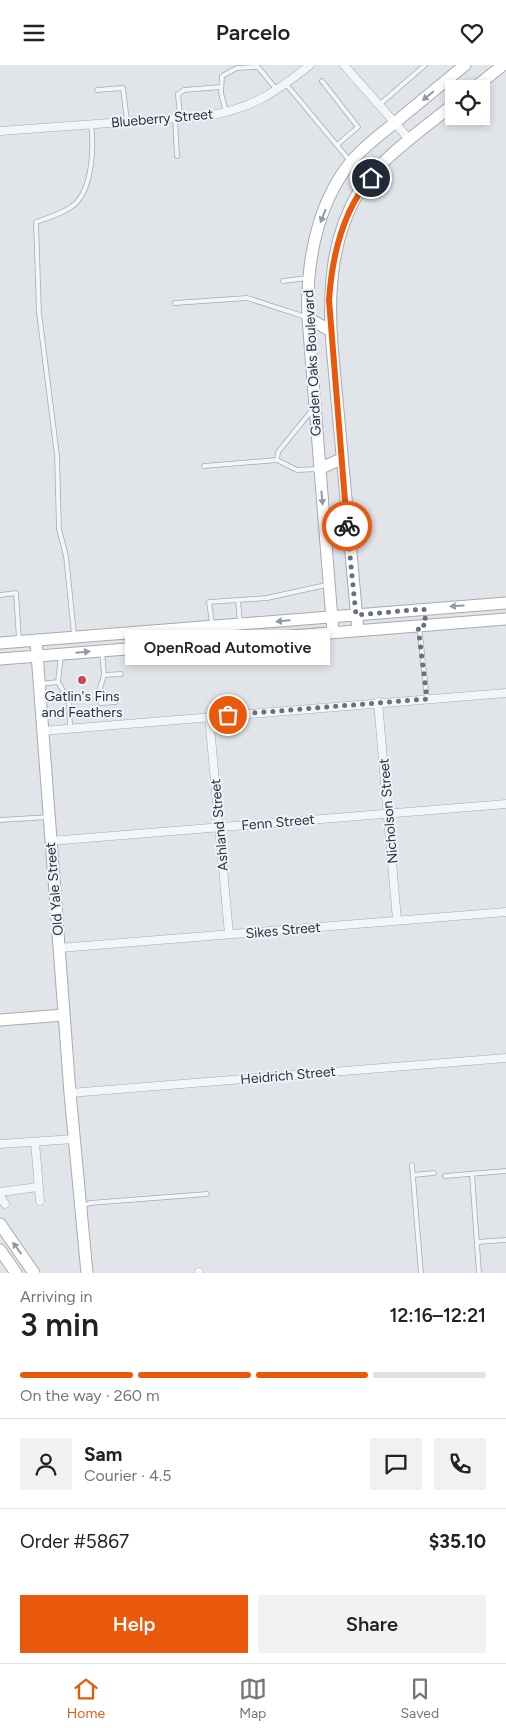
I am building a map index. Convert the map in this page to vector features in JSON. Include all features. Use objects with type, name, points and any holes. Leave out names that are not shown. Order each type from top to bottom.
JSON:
[{"type":"street","name":"Blueberry Street","points":[[0,131],[226,113],[255,103],[277,91],[310,65]]},
{"type":"street","points":[[344,65],[409,139]]},
{"type":"street","name":"Garden Oaks Boulevard","points":[[333,632],[308,318],[308,278],[321,221],[338,179],[351,162],[394,123],[465,65]]},
{"type":"street","points":[[484,80],[503,65]]},
{"type":"street","name":"Garden Oaks Boulevard","points":[[358,630],[341,459],[331,331],[329,300],[332,267],[344,226],[359,192],[409,139],[445,111]]},
{"type":"street","points":[[308,318],[331,331]]},
{"type":"street","points":[[319,469],[341,459]]},
{"type":"street","points":[[0,643],[506,603]]},
{"type":"street","points":[[422,625],[424,609]]},
{"type":"street","points":[[0,659],[506,619]]},
{"type":"street","points":[[195,627],[197,643]]},
{"type":"street","name":"Old Yale Street","points":[[36,640],[70,1093],[87,1273]]},
{"type":"street","points":[[42,731],[506,693]]},
{"type":"street","name":"Nicholson Street","points":[[378,702],[397,920]]},
{"type":"street","name":"Ashland Street","points":[[210,716],[229,934]]},
{"type":"street","name":"Fenn Street","points":[[50,841],[506,804]]},
{"type":"street","name":"Sikes Street","points":[[59,948],[506,912]]},
{"type":"street","points":[[0,1020],[64,1015]]},
{"type":"street","name":"Heidrich Street","points":[[70,1093],[506,1058]]},
{"type":"street","points":[[0,1144],[74,1139]]},
{"type":"street","points":[[35,1142],[40,1201]]},
{"type":"street","points":[[0,1192],[38,1187]]},
{"type":"street","points":[[0,1196],[5,1204]]},
{"type":"street","points":[[0,1224],[34,1273]]},
{"type":"street","points":[[0,1251],[16,1273]]},
{"type":"lane","points":[[379,105],[425,65]]},
{"type":"lane","points":[[226,113],[221,87],[222,75],[237,68],[258,67],[277,91]]},
{"type":"lane","points":[[322,81],[358,127],[337,145]]},
{"type":"lane","points":[[286,84],[351,162]]},
{"type":"lane","points":[[177,156],[178,93],[184,90],[221,87]]},
{"type":"lane","points":[[97,90],[123,89],[127,121]]},
{"type":"lane","points":[[74,637],[66,556],[59,529],[57,455],[39,313],[36,222],[73,206],[81,197],[92,161],[94,141],[91,124]]},
{"type":"lane","points":[[283,281],[308,278]]},
{"type":"lane","points":[[175,303],[247,298],[308,318]]},
{"type":"lane","points":[[277,460],[278,452],[314,407]]},
{"type":"lane","points":[[204,466],[277,460],[297,470],[319,469]]},
{"type":"lane","points":[[212,626],[209,602],[267,598],[329,585]]},
{"type":"lane","points":[[0,595],[16,593],[20,641]]},
{"type":"lane","points":[[238,600],[240,624]]},
{"type":"lane","points":[[422,625],[427,699]]},
{"type":"lane","points":[[102,650],[104,675],[100,688],[101,703],[116,702]]},
{"type":"lane","points":[[60,654],[61,665],[58,673],[58,682],[69,701],[70,728]]},
{"type":"lane","points":[[104,675],[121,674]]},
{"type":"lane","points":[[39,684],[58,682]]},
{"type":"lane","points":[[0,820],[48,817]]},
{"type":"lane","points":[[412,1165],[421,1273]]},
{"type":"lane","points":[[445,1176],[506,1171]]},
{"type":"lane","points":[[413,1175],[434,1173]]},
{"type":"lane","points":[[472,1173],[479,1273]]},
{"type":"lane","points":[[81,1207],[90,1203],[207,1194]]},
{"type":"lane","points":[[477,1242],[506,1240]]},
{"type":"way so far","points":[[228,715],[427,699],[418,626],[426,625],[424,609],[356,615],[347,526]]},
{"type":"place","name":"Gatlin's Fins and Feathers","points":[[82,680]]},
{"type":"place","name":"OpenRoad Automotive","points":[[228,715]]},
{"type":"route","points":[[347,526],[329,300],[332,267],[344,226],[359,192],[371,178]]}]
